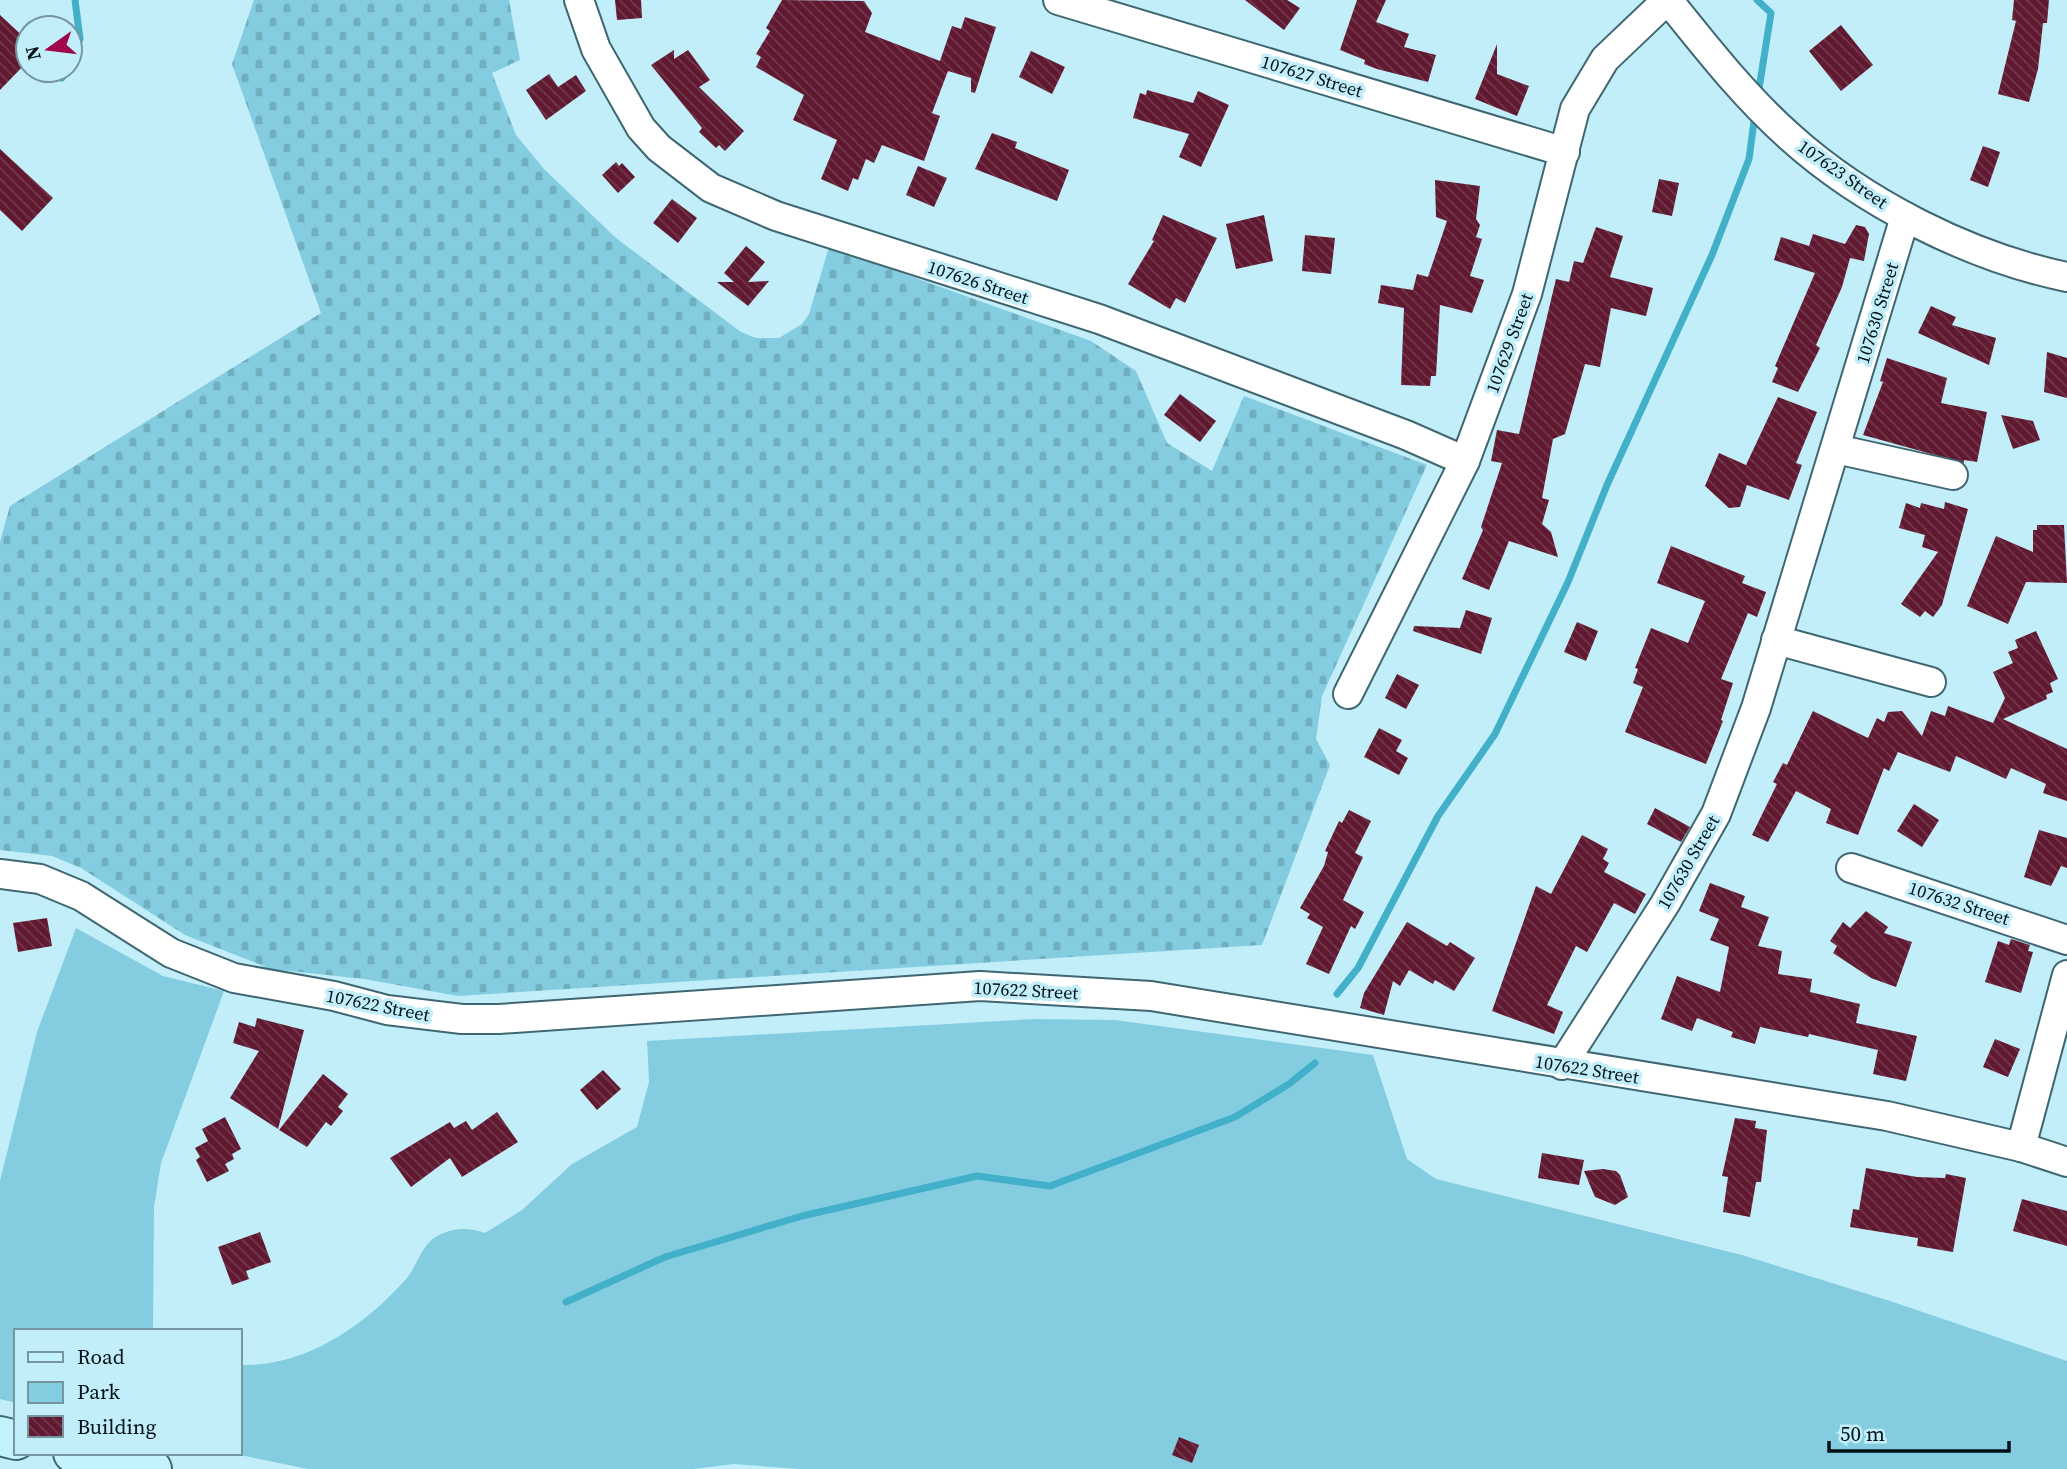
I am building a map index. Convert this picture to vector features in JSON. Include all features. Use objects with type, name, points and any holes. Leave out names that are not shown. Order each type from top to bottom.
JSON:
[{"type":"main road","points":[[83,1455],[152,1469]]},
{"type":"street","name":"107626 Street","points":[[579,0],[592,41],[619,94],[641,128],[659,148],[711,188],[776,216],[1100,319],[1406,435],[1465,461]]},
{"type":"street","name":"107627 Street","points":[[1058,0],[1565,152]]},
{"type":"street","name":"107629 Street","points":[[1348,694],[1465,461],[1527,294],[1575,109],[1605,59],[1667,0]]},
{"type":"street","name":"107623 Street","points":[[1667,0],[1736,83],[1820,161],[1905,217],[1996,256],[2067,277]]},
{"type":"street","name":"107630 Street","points":[[1562,1065],[1671,894],[1716,814],[1756,708],[1905,217]]},
{"type":"street","points":[[1836,449],[1953,475]]},
{"type":"street","points":[[1776,640],[1931,682]]},
{"type":"street","name":"107632 Street","points":[[1851,867],[2067,940]]},
{"type":"street","name":"107622 Street","points":[[0,874],[40,879],[81,896],[171,953],[234,978],[427,1017],[499,1019],[980,986],[1151,996],[1887,1116],[2021,1147],[2067,1162]]},
{"type":"street","points":[[2021,1147],[2067,975]]},
{"type":"green space","points":[[254,0],[509,0],[520,60],[492,73],[516,135],[544,169],[616,238],[741,332],[756,338],[779,338],[802,324],[809,314],[829,247],[1091,341],[1136,371],[1167,443],[1212,471],[1244,396],[1427,465],[1322,696],[1316,739],[1330,765],[1262,945],[458,996],[364,979],[271,969],[185,935],[81,868],[52,856],[0,850],[0,542],[10,506],[321,313],[232,64]]},
{"type":"green space","points":[[76,928],[163,976],[224,991],[161,1163],[154,1207],[153,1329],[14,1329],[14,1402],[0,1399],[0,1181],[37,1032]]},
{"type":"green space","points":[[1035,1019],[1115,1020],[1373,1055],[1407,1159],[1436,1179],[1742,1255],[1893,1302],[2067,1361],[2067,1469],[799,1469],[734,1464],[694,1469],[308,1469],[240,1455],[242,1455],[242,1365],[288,1359],[332,1340],[353,1327],[390,1296],[407,1278],[426,1246],[434,1238],[459,1229],[485,1233],[522,1210],[572,1164],[637,1127],[649,1082],[647,1041]]},
{"type":"building","points":[[615,0],[641,0],[642,18],[617,20]]},
{"type":"building","points":[[782,0],[864,1],[872,13],[865,32],[940,61],[952,26],[961,29],[965,17],[996,27],[975,93],[971,92],[971,78],[948,71],[932,113],[940,116],[924,161],[882,145],[874,163],[866,159],[858,180],[853,178],[848,191],[821,179],[837,140],[793,120],[804,95],[756,67],[761,57],[756,54],[770,31],[766,28]]},
{"type":"building","points":[[1245,0],[1287,0],[1300,8],[1284,30]]},
{"type":"building","points":[[1357,0],[1386,0],[1376,22],[1409,34],[1404,47],[1436,55],[1428,82],[1377,69],[1364,64],[1365,60],[1340,50]]},
{"type":"building","points":[[2014,0],[2049,0],[2047,23],[2043,23],[2038,69],[2029,102],[1998,94],[2016,21],[2012,20]]},
{"type":"building","points":[[0,15],[14,28],[14,76],[0,90]]},
{"type":"building","points":[[1841,25],[1873,65],[1841,91],[1809,51]]},
{"type":"building","points":[[1497,44],[1497,74],[1529,86],[1517,116],[1475,99]]},
{"type":"building","points":[[674,50],[674,59],[688,50],[710,80],[699,87],[744,131],[725,151],[719,145],[716,148],[699,132],[702,128],[651,65]]},
{"type":"building","points":[[1031,51],[1065,67],[1052,94],[1019,77]]},
{"type":"building","points":[[549,74],[558,87],[576,75],[586,91],[546,120],[526,90]]},
{"type":"building","points":[[1147,90],[1193,103],[1198,91],[1229,105],[1201,167],[1179,157],[1189,134],[1133,118],[1140,93],[1146,95]]},
{"type":"building","points":[[992,133],[1017,142],[1015,148],[1069,170],[1057,201],[975,169]]},
{"type":"building","points":[[1983,146],[2000,152],[1988,187],[1970,180]]},
{"type":"building","points":[[0,149],[53,198],[22,231],[0,210]]},
{"type":"building","points":[[616,162],[619,166],[622,163],[635,177],[618,193],[602,175]]},
{"type":"building","points":[[918,166],[947,178],[934,207],[906,195]]},
{"type":"building","points":[[1659,179],[1679,183],[1672,216],[1652,212]]},
{"type":"building","points":[[1435,180],[1480,186],[1476,219],[1480,225],[1476,237],[1482,239],[1470,276],[1484,280],[1472,313],[1440,305],[1436,376],[1431,376],[1430,386],[1401,385],[1404,308],[1378,303],[1381,285],[1413,290],[1417,274],[1428,277],[1447,221],[1436,217]]},
{"type":"building","points":[[672,199],[697,218],[678,243],[653,223]]},
{"type":"building","points":[[1163,215],[1217,238],[1185,303],[1176,298],[1170,309],[1128,284],[1154,241],[1152,240]]},
{"type":"building","points":[[1264,215],[1273,261],[1236,269],[1226,224]]},
{"type":"building","points":[[1856,225],[1865,227],[1869,234],[1864,261],[1850,258],[1842,287],[1816,345],[1820,348],[1798,392],[1772,382],[1778,368],[1775,366],[1815,273],[1774,260],[1781,237],[1809,246],[1813,234],[1845,244]]},
{"type":"building","points":[[1596,227],[1623,236],[1610,277],[1653,288],[1646,316],[1611,308],[1600,367],[1585,364],[1565,434],[1553,439],[1542,498],[1549,500],[1542,524],[1551,532],[1558,557],[1509,541],[1489,590],[1462,579],[1483,530],[1481,527],[1502,463],[1491,461],[1497,430],[1519,434],[1556,279],[1569,282],[1574,261],[1583,263]]},
{"type":"building","points":[[1305,235],[1335,238],[1331,274],[1302,271]]},
{"type":"building","points":[[746,246],[765,262],[748,282],[769,281],[748,306],[717,282],[734,282],[724,273]]},
{"type":"building","points":[[1931,306],[1956,317],[1952,325],[1996,338],[1989,365],[1918,333]]},
{"type":"building","points":[[2047,352],[2067,358],[2067,398],[2044,392]]},
{"type":"building","points":[[1887,358],[1947,378],[1941,403],[1987,412],[1977,462],[1964,460],[1964,463],[1863,435],[1883,382],[1880,381]]},
{"type":"building","points":[[1180,394],[1216,421],[1200,442],[1164,415]]},
{"type":"building","points":[[1778,397],[1817,412],[1796,463],[1802,465],[1789,500],[1747,485],[1740,507],[1729,508],[1705,486],[1719,453],[1746,465]]},
{"type":"building","points":[[2001,415],[2033,421],[2040,440],[2013,449]]},
{"type":"building","points":[[1945,502],[1968,509],[1942,605],[1933,617],[1925,611],[1920,617],[1901,604],[1938,552],[1922,547],[1925,535],[1899,528],[1906,503],[1920,508],[1921,503],[1944,509]]},
{"type":"building","points":[[2037,525],[2064,525],[2067,583],[2026,582],[2008,624],[1967,606],[1996,536],[2033,552],[2033,530],[2037,530]]},
{"type":"building","points":[[1671,546],[1745,576],[1742,583],[1766,592],[1757,617],[1748,613],[1721,679],[1733,683],[1721,720],[1723,721],[1706,764],[1625,732],[1643,687],[1633,683],[1638,669],[1635,668],[1651,628],[1688,643],[1705,601],[1657,583]]},
{"type":"building","points":[[1466,610],[1492,618],[1481,654],[1413,631],[1414,626],[1460,628]]},
{"type":"building","points":[[1577,622],[1598,631],[1586,661],[1564,652]]},
{"type":"building","points":[[2036,631],[2058,679],[2050,683],[2053,692],[2046,695],[2047,699],[2003,719],[2067,749],[2067,801],[2043,793],[2046,784],[2011,768],[2006,779],[1956,756],[1950,772],[1898,752],[1889,771],[1884,768],[1858,835],[1826,823],[1831,809],[1796,791],[1768,842],[1752,835],[1777,784],[1773,782],[1783,763],[1787,765],[1813,711],[1868,738],[1877,718],[1884,722],[1888,712],[1902,711],[1922,736],[1931,711],[1945,716],[1948,706],[1993,723],[2005,698],[1993,672],[2013,663],[2008,652],[2018,648],[2015,640]]},
{"type":"building","points":[[1397,674],[1419,685],[1406,709],[1385,698]]},
{"type":"building","points":[[1379,728],[1402,740],[1396,751],[1408,758],[1399,775],[1364,757]]},
{"type":"building","points":[[1914,804],[1939,820],[1922,847],[1897,831]]},
{"type":"building","points":[[1655,808],[1690,827],[1681,842],[1647,824]]},
{"type":"building","points":[[1349,810],[1371,821],[1355,853],[1363,857],[1343,900],[1364,912],[1355,929],[1351,926],[1329,974],[1306,964],[1323,927],[1307,918],[1310,914],[1300,908],[1324,866],[1328,852],[1325,851],[1339,821],[1342,823]]},
{"type":"building","points":[[2039,830],[2067,838],[2067,868],[2061,866],[2051,886],[2024,877]]},
{"type":"building","points":[[1582,835],[1608,849],[1603,859],[1609,863],[1604,872],[1646,894],[1635,914],[1614,903],[1587,952],[1576,946],[1547,1005],[1563,1012],[1554,1034],[1492,1011],[1536,886],[1551,894]]},
{"type":"building","points":[[1710,883],[1745,896],[1741,907],[1769,917],[1758,946],[1782,951],[1778,974],[1812,979],[1810,992],[1860,1004],[1856,1023],[1917,1036],[1906,1081],[1873,1074],[1878,1050],[1809,1034],[1808,1037],[1760,1027],[1755,1044],[1731,1037],[1733,1032],[1697,1018],[1692,1031],[1661,1019],[1677,976],[1720,992],[1729,947],[1710,940],[1719,919],[1699,911]]},
{"type":"building","points":[[1866,911],[1888,927],[1884,933],[1912,942],[1896,987],[1871,978],[1833,953],[1837,946],[1830,941],[1843,922],[1850,928]]},
{"type":"building","points":[[47,918],[52,946],[18,952],[13,923]]},
{"type":"building","points":[[1407,922],[1447,946],[1450,942],[1475,958],[1454,991],[1435,980],[1433,984],[1409,970],[1400,986],[1393,981],[1384,1015],[1360,1008],[1364,993]]},
{"type":"building","points":[[2011,939],[2030,945],[2028,951],[2033,952],[2021,993],[1985,982],[1998,941],[2009,945]]},
{"type":"building","points":[[257,1018],[304,1030],[278,1129],[230,1098],[259,1051],[233,1043],[239,1022],[255,1027]]},
{"type":"building","points":[[1995,1039],[2020,1049],[2008,1077],[1983,1067]]},
{"type":"building","points":[[603,1070],[621,1089],[597,1110],[580,1090]]},
{"type":"building","points":[[323,1074],[348,1094],[338,1107],[343,1111],[331,1126],[326,1122],[307,1147],[279,1130]]},
{"type":"building","points":[[497,1112],[518,1142],[462,1177],[450,1158],[411,1187],[390,1158],[450,1122],[454,1128],[466,1121],[472,1130]]},
{"type":"building","points":[[225,1117],[241,1149],[232,1154],[234,1159],[225,1164],[229,1171],[207,1182],[196,1160],[200,1157],[195,1148],[208,1141],[202,1129]]},
{"type":"building","points":[[1735,1118],[1756,1121],[1755,1128],[1767,1130],[1761,1182],[1756,1182],[1750,1217],[1723,1212],[1728,1177],[1722,1176]]},
{"type":"building","points":[[1542,1153],[1584,1160],[1579,1185],[1538,1178]]},
{"type":"building","points":[[1866,1168],[1917,1177],[1945,1178],[1946,1174],[1966,1178],[1953,1252],[1917,1246],[1918,1238],[1850,1227],[1853,1209],[1859,1210]]},
{"type":"building","points":[[1584,1171],[1616,1171],[1620,1175],[1628,1197],[1615,1205],[1595,1197]]},
{"type":"building","points":[[2022,1199],[2067,1211],[2067,1246],[2013,1231]]},
{"type":"building","points":[[260,1232],[271,1262],[246,1271],[249,1279],[232,1285],[218,1247]]},
{"type":"building","points":[[1179,1437],[1199,1445],[1192,1463],[1172,1455]]},
{"type":"waterway","points":[[75,0],[77,14]]},
{"type":"waterway","points":[[1757,0],[1771,13],[1758,95]]},
{"type":"waterway","points":[[1337,994],[1358,968],[1438,816],[1495,734],[1568,582],[1607,485],[1712,255],[1749,159],[1755,114]]},
{"type":"waterway","points":[[566,1302],[665,1257],[802,1216],[977,1176],[1050,1186],[1235,1117],[1289,1084],[1315,1063]]}]
